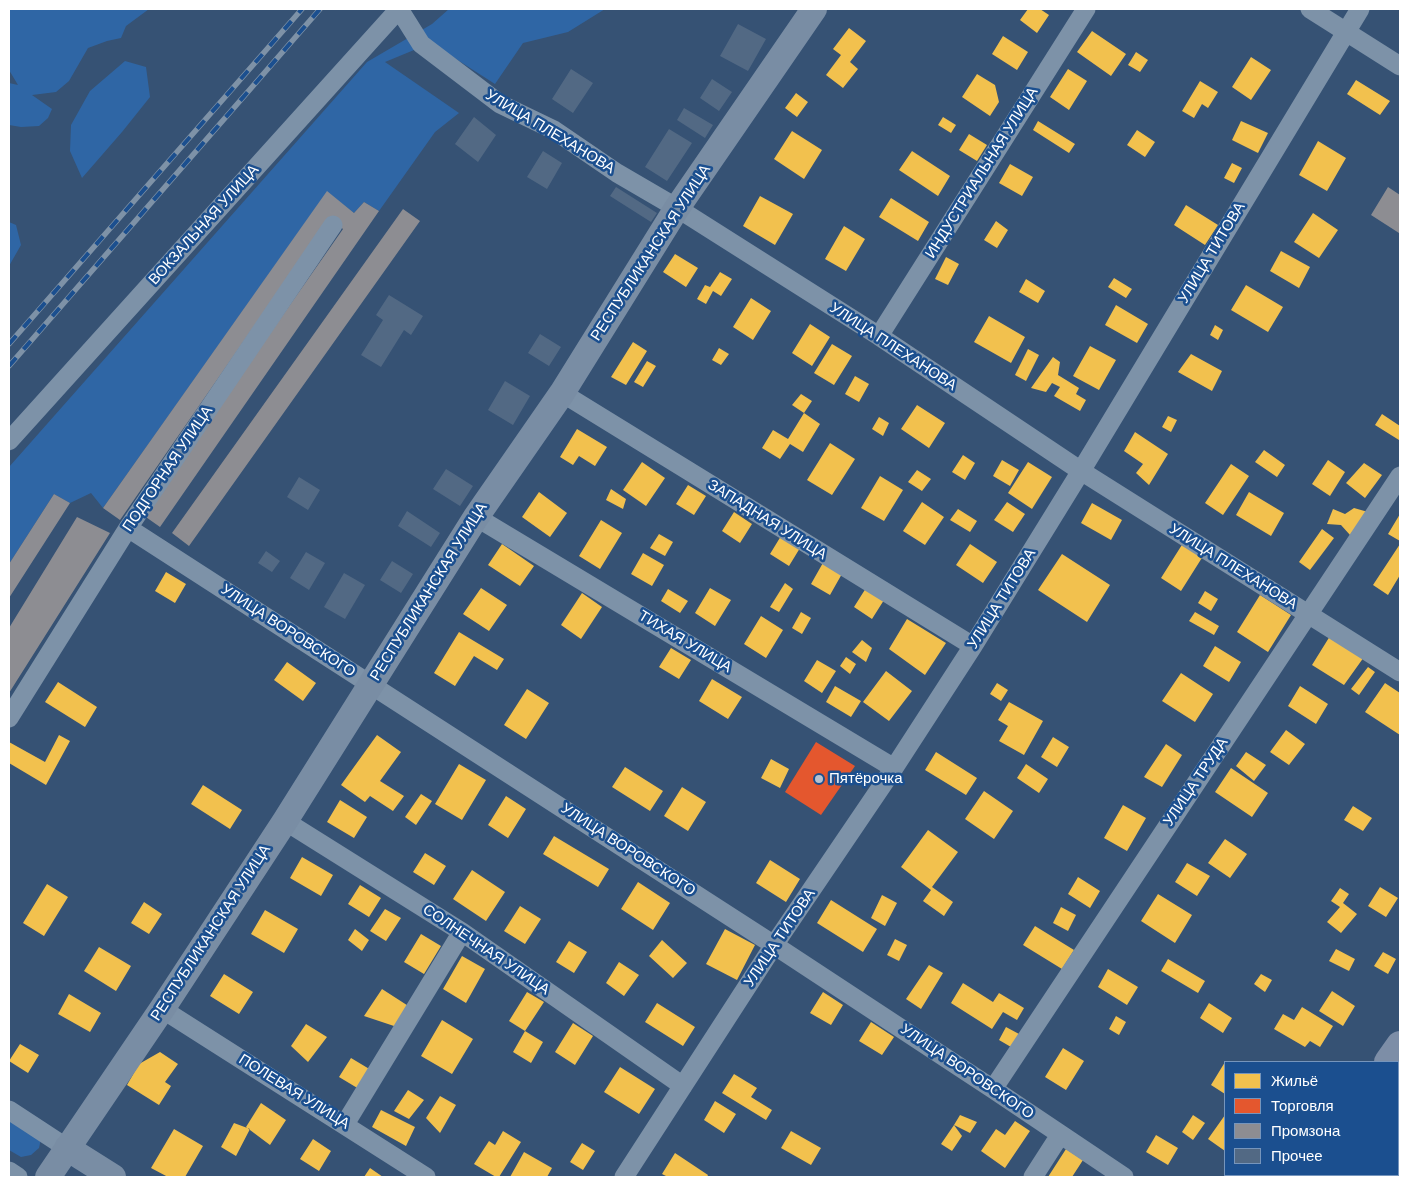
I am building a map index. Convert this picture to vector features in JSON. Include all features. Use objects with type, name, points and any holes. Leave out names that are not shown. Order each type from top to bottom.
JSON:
[{"type":"main road","points":[[1389,1061],[1400,1045]]},
{"type":"street","name":"УЛИЦА ПЛЕХАНОВА","points":[[399,9],[421,44],[500,104],[554,130],[617,173],[677,208],[879,336],[1081,471],[1400,672]]},
{"type":"street","name":"ВОКЗАЛЬНАЯ УЛИЦА","points":[[9,441],[399,9]]},
{"type":"street","name":"РЕСПУБЛИКАНСКАЯ УЛИЦА","points":[[48,1177],[162,1008],[284,820],[476,517],[562,393],[677,208],[814,9]]},
{"type":"street","name":"ИНДУСТРИАЛЬНАЯ УЛИЦА","points":[[879,336],[1086,9]]},
{"type":"street","points":[[1310,9],[1400,66]]},
{"type":"street","name":"УЛИЦА ТИТОВА","points":[[624,1177],[774,945],[894,768],[973,646],[1360,9]]},
{"type":"street","name":"ПОДГОРНАЯ УЛИЦА","points":[[9,718],[128,528],[333,225]]},
{"type":"street","name":"ЗАПАДНАЯ УЛИЦА","points":[[562,393],[973,646]]},
{"type":"street","name":"УЛИЦА ТРУДА","points":[[992,1089],[1400,476]]},
{"type":"street","name":"ТИХАЯ УЛИЦА","points":[[476,517],[894,768]]},
{"type":"street","name":"УЛИЦА ВОРОВСКОГО","points":[[128,528],[774,945],[1124,1177]]},
{"type":"street","name":"СОЛНЕЧНАЯ УЛИЦА","points":[[284,820],[462,932],[683,1086]]},
{"type":"street","points":[[345,1124],[462,932]]},
{"type":"street","name":"ПОЛЕВАЯ УЛИЦА","points":[[162,1008],[426,1177]]},
{"type":"street","points":[[9,1110],[113,1177]]},
{"type":"street","points":[[1033,1177],[1060,1135]]},
{"type":"street","points":[[9,1172],[18,1177]]},
{"type":"shaded area","points":[[9,9],[149,9],[126,26],[121,38],[88,48],[69,81],[56,92],[32,95],[52,109],[48,118],[39,126],[21,127],[9,125],[9,83],[18,85],[9,70]]},
{"type":"shaded area","points":[[449,9],[605,9],[568,32],[523,43],[495,84],[431,43],[385,62],[459,113],[435,132],[379,211],[364,202],[354,213],[327,192],[103,508],[91,493],[70,503],[54,494],[9,564],[9,467],[367,62],[432,24]]},
{"type":"shaded area","points":[[125,61],[146,67],[150,97],[82,178],[70,151],[71,125],[90,91]]},
{"type":"shaded area","points":[[9,222],[16,225],[21,245],[9,266]]},
{"type":"shaded area","points":[[9,1113],[41,1139],[39,1148],[31,1155],[21,1157],[9,1150]]},
{"type":"building: Жильё","points":[[1028,9],[1040,9],[1049,15],[1037,33],[1020,20]]},
{"type":"building: Жильё","points":[[849,28],[866,41],[850,62],[858,69],[843,88],[826,75],[841,55],[833,49]]},
{"type":"building: Жильё","points":[[1092,31],[1126,54],[1111,76],[1077,52]]},
{"type":"building: Жильё","points":[[1003,36],[1028,52],[1017,70],[992,54]]},
{"type":"building: Жильё","points":[[1136,52],[1148,60],[1140,72],[1128,65]]},
{"type":"building: Жильё","points":[[1251,57],[1271,70],[1251,100],[1232,87]]},
{"type":"building: Жильё","points":[[1068,69],[1087,81],[1069,110],[1050,97]]},
{"type":"building: Жильё","points":[[977,74],[995,85],[999,102],[990,116],[962,97]]},
{"type":"building: Жильё","points":[[1356,80],[1390,101],[1380,115],[1347,94]]},
{"type":"building: Жильё","points":[[1200,81],[1218,92],[1208,108],[1202,104],[1194,118],[1182,111]]},
{"type":"building: Жильё","points":[[796,93],[808,102],[797,117],[785,108]]},
{"type":"building: Жильё","points":[[943,117],[956,125],[951,133],[938,125]]},
{"type":"building: Жильё","points":[[1038,121],[1075,144],[1069,153],[1033,130]]},
{"type":"building: Жильё","points":[[1241,121],[1268,133],[1258,153],[1232,140]]},
{"type":"building: Жильё","points":[[1137,130],[1155,142],[1145,157],[1127,145]]},
{"type":"building: Жильё","points":[[792,131],[822,150],[804,179],[774,159]]},
{"type":"building: Жильё","points":[[969,134],[987,145],[977,161],[959,150]]},
{"type":"building: Жильё","points":[[1318,141],[1346,158],[1327,191],[1299,175]]},
{"type":"building: Жильё","points":[[912,151],[950,176],[938,196],[899,170]]},
{"type":"building: Жильё","points":[[1232,163],[1242,168],[1234,183],[1224,178]]},
{"type":"building: Жильё","points":[[1010,164],[1033,177],[1022,196],[999,183]]},
{"type":"building: Жильё","points":[[760,196],[793,214],[775,245],[743,226]]},
{"type":"building: Жильё","points":[[891,198],[929,222],[918,241],[879,217]]},
{"type":"building: Жильё","points":[[1186,205],[1218,225],[1205,245],[1174,225]]},
{"type":"building: Жильё","points":[[1313,213],[1338,230],[1319,258],[1294,242]]},
{"type":"building: Жильё","points":[[996,221],[1008,230],[997,248],[984,240]]},
{"type":"building: Жильё","points":[[844,226],[865,239],[846,271],[825,259]]},
{"type":"building: Жильё","points":[[1281,251],[1310,267],[1299,288],[1270,271]]},
{"type":"building: Жильё","points":[[675,254],[698,268],[686,287],[663,272]]},
{"type":"building: Жильё","points":[[946,257],[959,264],[948,285],[935,279]]},
{"type":"building: Жильё","points":[[720,272],[732,279],[721,296],[713,291],[706,304],[697,299],[705,285],[710,287]]},
{"type":"building: Жильё","points":[[1114,278],[1132,289],[1126,298],[1108,287]]},
{"type":"building: Жильё","points":[[1026,279],[1045,291],[1038,303],[1019,292]]},
{"type":"building: Жильё","points":[[1246,285],[1283,307],[1268,332],[1231,310]]},
{"type":"building: Жильё","points":[[751,298],[771,311],[753,340],[733,327]]},
{"type":"building: Жильё","points":[[1116,305],[1148,324],[1137,343],[1105,325]]},
{"type":"building: Жильё","points":[[989,316],[1025,337],[1011,363],[974,342]]},
{"type":"building: Жильё","points":[[810,324],[830,337],[812,366],[792,353]]},
{"type":"building: Жильё","points":[[1215,325],[1223,330],[1218,340],[1210,335]]},
{"type":"building: Жильё","points":[[633,342],[647,351],[626,385],[611,377]]},
{"type":"building: Жильё","points":[[832,344],[852,356],[834,385],[814,373]]},
{"type":"building: Жильё","points":[[1090,346],[1116,360],[1099,390],[1073,376]]},
{"type":"building: Жильё","points":[[719,348],[729,354],[721,365],[712,360]]},
{"type":"building: Жильё","points":[[1028,349],[1039,355],[1026,381],[1015,375]]},
{"type":"building: Жильё","points":[[1191,354],[1222,371],[1212,391],[1178,372]]},
{"type":"building: Жильё","points":[[1053,357],[1060,362],[1058,375],[1079,388],[1076,394],[1086,400],[1080,411],[1054,396],[1060,387],[1052,383],[1046,392],[1031,388]]},
{"type":"building: Жильё","points":[[647,361],[656,366],[643,387],[634,382]]},
{"type":"building: Жильё","points":[[855,376],[869,384],[859,402],[845,394]]},
{"type":"building: Жильё","points":[[801,394],[812,401],[804,413],[792,405]]},
{"type":"building: Жильё","points":[[917,405],[945,423],[929,448],[901,429]]},
{"type":"building: Жильё","points":[[804,413],[820,424],[803,452],[790,444],[780,459],[762,448],[773,430],[788,439]]},
{"type":"building: Жильё","points":[[1382,414],[1400,426],[1399,440],[1375,425]]},
{"type":"building: Жильё","points":[[1168,416],[1177,420],[1171,432],[1162,427]]},
{"type":"building: Жильё","points":[[879,417],[889,423],[883,436],[872,429]]},
{"type":"building: Жильё","points":[[577,429],[607,447],[595,466],[579,456],[573,465],[560,457]]},
{"type":"building: Жильё","points":[[1135,432],[1168,454],[1149,485],[1136,473],[1143,464],[1124,451]]},
{"type":"building: Жильё","points":[[830,443],[855,459],[832,495],[807,480]]},
{"type":"building: Жильё","points":[[1264,450],[1285,465],[1277,477],[1255,462]]},
{"type":"building: Жильё","points":[[963,455],[975,463],[965,480],[952,472]]},
{"type":"building: Жильё","points":[[1002,460],[1019,470],[1010,486],[993,476]]},
{"type":"building: Жильё","points":[[1328,460],[1345,472],[1330,496],[1312,484]]},
{"type":"building: Жильё","points":[[642,462],[665,478],[646,506],[623,490]]},
{"type":"building: Жильё","points":[[1028,462],[1052,477],[1032,509],[1008,493]]},
{"type":"building: Жильё","points":[[1364,463],[1382,475],[1365,498],[1346,483]]},
{"type":"building: Жильё","points":[[1231,464],[1249,476],[1223,515],[1205,503]]},
{"type":"building: Жильё","points":[[917,470],[931,479],[922,491],[908,482]]},
{"type":"building: Жильё","points":[[880,476],[903,490],[884,521],[861,508]]},
{"type":"building: Жильё","points":[[688,485],[706,496],[694,515],[676,504]]},
{"type":"building: Жильё","points":[[611,489],[626,499],[623,509],[606,500]]},
{"type":"building: Жильё","points":[[539,492],[567,513],[550,537],[522,517]]},
{"type":"building: Жильё","points":[[1249,492],[1284,513],[1271,536],[1236,515]]},
{"type":"building: Жильё","points":[[922,502],[944,517],[925,545],[903,531]]},
{"type":"building: Жильё","points":[[1007,502],[1025,514],[1013,532],[994,520]]},
{"type":"building: Жильё","points":[[1092,503],[1122,520],[1111,540],[1081,523]]},
{"type":"building: Жильё","points":[[1354,508],[1368,512],[1350,535],[1341,525],[1327,524],[1333,509],[1345,514]]},
{"type":"building: Жильё","points":[[958,509],[977,521],[970,532],[950,520]]},
{"type":"building: Жильё","points":[[734,512],[752,524],[740,543],[722,531]]},
{"type":"building: Жильё","points":[[1400,514],[1400,541],[1388,534]]},
{"type":"building: Жильё","points":[[601,520],[622,533],[600,569],[579,556]]},
{"type":"building: Жильё","points":[[1322,529],[1334,538],[1310,570],[1299,562]]},
{"type":"building: Жильё","points":[[659,534],[673,542],[665,556],[650,548]]},
{"type":"building: Жильё","points":[[781,536],[800,548],[789,566],[770,554]]},
{"type":"building: Жильё","points":[[1185,540],[1205,553],[1181,591],[1161,578]]},
{"type":"building: Жильё","points":[[502,544],[534,566],[520,586],[488,565]]},
{"type":"building: Жильё","points":[[970,544],[997,562],[983,583],[956,565]]},
{"type":"building: Жильё","points":[[1400,544],[1400,575],[1388,595],[1373,585]]},
{"type":"building: Жильё","points":[[643,553],[664,565],[652,586],[631,574]]},
{"type":"building: Жильё","points":[[1062,554],[1110,585],[1087,622],[1038,590]]},
{"type":"building: Жильё","points":[[824,561],[843,572],[830,595],[811,584]]},
{"type":"building: Жильё","points":[[166,572],[186,584],[175,603],[155,591]]},
{"type":"building: Жильё","points":[[785,583],[793,589],[779,612],[770,607]]},
{"type":"building: Жильё","points":[[481,588],[507,605],[489,631],[463,614]]},
{"type":"building: Жильё","points":[[710,588],[731,600],[715,626],[695,613]]},
{"type":"building: Жильё","points":[[866,588],[884,600],[872,619],[854,607]]},
{"type":"building: Жильё","points":[[668,589],[688,601],[680,613],[661,601]]},
{"type":"building: Жильё","points":[[1205,591],[1218,599],[1211,611],[1198,603]]},
{"type":"building: Жильё","points":[[582,593],[602,607],[581,639],[561,625]]},
{"type":"building: Жильё","points":[[1260,595],[1291,615],[1268,652],[1237,632]]},
{"type":"building: Жильё","points":[[801,612],[811,618],[802,634],[792,628]]},
{"type":"building: Жильё","points":[[1195,612],[1219,626],[1214,635],[1189,621]]},
{"type":"building: Жильё","points":[[761,616],[783,630],[766,658],[744,644]]},
{"type":"building: Жильё","points":[[907,619],[946,643],[925,675],[889,649]]},
{"type":"building: Жильё","points":[[459,632],[504,659],[497,670],[474,656],[455,686],[434,673]]},
{"type":"building: Жильё","points":[[1330,636],[1364,657],[1344,685],[1312,665]]},
{"type":"building: Жильё","points":[[862,640],[872,648],[866,662],[852,652]]},
{"type":"building: Жильё","points":[[1215,646],[1241,662],[1229,682],[1203,666]]},
{"type":"building: Жильё","points":[[671,648],[691,660],[679,679],[659,667]]},
{"type":"building: Жильё","points":[[846,657],[856,664],[850,674],[840,666]]},
{"type":"building: Жильё","points":[[817,660],[836,671],[822,693],[804,681]]},
{"type":"building: Жильё","points":[[287,662],[316,683],[303,701],[274,680]]},
{"type":"building: Жильё","points":[[1368,667],[1375,672],[1359,695],[1351,689]]},
{"type":"building: Жильё","points":[[886,671],[912,691],[889,721],[863,702]]},
{"type":"building: Жильё","points":[[1181,673],[1213,694],[1195,722],[1162,701]]},
{"type":"building: Жильё","points":[[712,679],[742,697],[728,719],[699,701]]},
{"type":"building: Жильё","points":[[58,682],[97,707],[85,727],[45,702]]},
{"type":"building: Жильё","points":[[997,683],[1008,690],[1001,701],[990,694]]},
{"type":"building: Жильё","points":[[1385,683],[1400,693],[1400,735],[1365,712]]},
{"type":"building: Жильё","points":[[835,686],[861,701],[851,717],[826,702]]},
{"type":"building: Жильё","points":[[1300,686],[1328,704],[1316,724],[1288,706]]},
{"type":"building: Жильё","points":[[527,689],[549,703],[526,739],[504,725]]},
{"type":"building: Жильё","points":[[1009,702],[1043,721],[1024,755],[999,741],[1008,726],[998,720]]},
{"type":"building: Жильё","points":[[1286,730],[1305,744],[1289,765],[1270,752]]},
{"type":"building: Жильё","points":[[59,735],[70,741],[46,785],[9,763],[9,742],[45,762]]},
{"type":"building: Жильё","points":[[377,735],[401,752],[380,781],[404,796],[393,811],[370,796],[365,802],[341,785]]},
{"type":"building: Жильё","points":[[1053,737],[1069,747],[1057,767],[1041,757]]},
{"type":"building: Жильё","points":[[1166,744],[1182,755],[1162,787],[1144,777]]},
{"type":"building: Жильё","points":[[936,752],[977,778],[966,795],[925,770]]},
{"type":"building: Жильё","points":[[1246,752],[1266,765],[1254,781],[1236,766]]},
{"type":"building: Жильё","points":[[771,759],[789,769],[780,788],[761,778]]},
{"type":"building: Жильё","points":[[459,764],[486,780],[462,820],[435,804]]},
{"type":"building: Жильё","points":[[1026,764],[1048,779],[1039,793],[1017,778]]},
{"type":"building: Жильё","points":[[625,767],[663,791],[650,811],[612,787]]},
{"type":"building: Жильё","points":[[1231,768],[1268,793],[1252,817],[1215,792]]},
{"type":"building: Жильё","points":[[203,785],[242,810],[230,829],[191,804]]},
{"type":"building: Жильё","points":[[682,787],[706,802],[688,831],[664,816]]},
{"type":"building: Жильё","points":[[984,791],[1013,811],[994,839],[965,819]]},
{"type":"building: Жильё","points":[[421,794],[432,801],[416,825],[405,817]]},
{"type":"building: Жильё","points":[[506,796],[526,809],[508,838],[488,825]]},
{"type":"building: Жильё","points":[[340,800],[367,817],[354,838],[327,822]]},
{"type":"building: Жильё","points":[[1123,805],[1146,818],[1127,851],[1104,838]]},
{"type":"building: Жильё","points":[[1353,806],[1372,818],[1363,831],[1344,820]]},
{"type":"building: Жильё","points":[[928,830],[958,852],[932,887],[953,902],[944,916],[923,901],[931,890],[901,867]]},
{"type":"building: Жильё","points":[[554,836],[609,869],[598,887],[543,854]]},
{"type":"building: Жильё","points":[[1225,839],[1247,854],[1230,878],[1208,863]]},
{"type":"building: Жильё","points":[[425,853],[446,866],[434,885],[413,872]]},
{"type":"building: Жильё","points":[[302,857],[333,875],[321,896],[290,878]]},
{"type":"building: Жильё","points":[[770,860],[800,879],[786,902],[756,883]]},
{"type":"building: Жильё","points":[[1187,863],[1210,876],[1197,896],[1175,882]]},
{"type":"building: Жильё","points":[[472,870],[505,892],[486,921],[453,899]]},
{"type":"building: Жильё","points":[[1078,877],[1100,891],[1090,908],[1068,894]]},
{"type":"building: Жильё","points":[[638,882],[670,903],[653,930],[621,909]]},
{"type":"building: Жильё","points":[[47,884],[68,897],[44,936],[23,923]]},
{"type":"building: Жильё","points":[[360,885],[381,898],[369,917],[348,904]]},
{"type":"building: Жильё","points":[[1380,887],[1398,898],[1386,917],[1368,906]]},
{"type":"building: Жильё","points":[[1340,888],[1349,894],[1343,903],[1357,914],[1341,933],[1327,922],[1340,907],[1331,901]]},
{"type":"building: Жильё","points":[[1158,894],[1192,915],[1175,943],[1141,921]]},
{"type":"building: Жильё","points":[[882,895],[897,903],[885,926],[871,918]]},
{"type":"building: Жильё","points":[[831,900],[877,929],[863,952],[817,923]]},
{"type":"building: Жильё","points":[[144,902],[162,914],[149,934],[131,923]]},
{"type":"building: Жильё","points":[[520,906],[541,919],[525,944],[504,931]]},
{"type":"building: Жильё","points":[[1061,907],[1076,915],[1068,931],[1053,923]]},
{"type":"building: Жильё","points":[[385,909],[401,918],[386,941],[370,931]]},
{"type":"building: Жильё","points":[[265,910],[298,929],[284,953],[251,934]]},
{"type":"building: Жильё","points":[[1035,926],[1074,950],[1062,969],[1023,945]]},
{"type":"building: Жильё","points":[[355,929],[369,940],[362,951],[348,940]]},
{"type":"building: Жильё","points":[[725,929],[755,945],[737,980],[706,964]]},
{"type":"building: Жильё","points":[[421,934],[441,946],[424,974],[404,962]]},
{"type":"building: Жильё","points":[[895,939],[907,945],[899,961],[887,955]]},
{"type":"building: Жильё","points":[[662,940],[687,963],[673,978],[649,956]]},
{"type":"building: Жильё","points":[[569,941],[587,952],[574,973],[556,962]]},
{"type":"building: Жильё","points":[[99,947],[131,966],[116,991],[84,971]]},
{"type":"building: Жильё","points":[[1336,949],[1355,959],[1349,971],[1329,961]]},
{"type":"building: Жильё","points":[[1383,952],[1396,959],[1388,974],[1374,966]]},
{"type":"building: Жильё","points":[[462,956],[485,969],[466,1003],[443,989]]},
{"type":"building: Жильё","points":[[1168,959],[1205,981],[1198,993],[1161,971]]},
{"type":"building: Жильё","points":[[619,962],[639,975],[624,996],[606,983]]},
{"type":"building: Жильё","points":[[929,965],[943,973],[921,1009],[906,999]]},
{"type":"building: Жильё","points":[[1108,969],[1138,987],[1127,1005],[1098,987]]},
{"type":"building: Жильё","points":[[224,974],[253,992],[239,1014],[210,996]]},
{"type":"building: Жильё","points":[[1261,974],[1272,980],[1265,992],[1254,984]]},
{"type":"building: Жильё","points":[[963,983],[993,1002],[999,993],[1024,1008],[1017,1020],[1003,1012],[992,1029],[951,1003]]},
{"type":"building: Жильё","points":[[382,989],[413,1009],[400,1028],[364,1016]]},
{"type":"building: Жильё","points":[[1332,991],[1355,1006],[1343,1026],[1319,1011]]},
{"type":"building: Жильё","points":[[527,992],[544,1002],[525,1031],[509,1021]]},
{"type":"building: Жильё","points":[[823,992],[843,1005],[831,1025],[810,1013]]},
{"type":"building: Жильё","points":[[69,994],[101,1013],[90,1032],[58,1014]]},
{"type":"building: Жильё","points":[[657,1003],[695,1027],[683,1046],[645,1022]]},
{"type":"building: Жильё","points":[[1209,1003],[1232,1018],[1223,1033],[1200,1018]]},
{"type":"building: Жильё","points":[[1302,1007],[1333,1026],[1320,1047],[1310,1041],[1305,1047],[1274,1029],[1283,1014],[1294,1020]]},
{"type":"building: Жильё","points":[[1116,1016],[1126,1022],[1119,1035],[1109,1029]]},
{"type":"building: Жильё","points":[[442,1020],[473,1039],[452,1074],[421,1056]]},
{"type":"building: Жильё","points":[[871,1022],[894,1037],[882,1055],[859,1041]]},
{"type":"building: Жильё","points":[[573,1023],[593,1036],[575,1065],[555,1052]]},
{"type":"building: Жильё","points":[[306,1024],[327,1037],[308,1062],[291,1046]]},
{"type":"building: Жильё","points":[[1006,1027],[1019,1034],[1011,1047],[999,1040]]},
{"type":"building: Жильё","points":[[525,1031],[543,1042],[531,1063],[513,1052]]},
{"type":"building: Жильё","points":[[20,1044],[39,1055],[28,1073],[9,1061]]},
{"type":"building: Жильё","points":[[1063,1048],[1084,1061],[1066,1090],[1045,1077]]},
{"type":"building: Жильё","points":[[160,1052],[178,1064],[165,1082],[171,1086],[159,1105],[127,1085],[139,1064]]},
{"type":"building: Жильё","points":[[351,1058],[371,1070],[359,1089],[339,1077]]},
{"type":"building: Жильё","points":[[1224,1064],[1224,1093],[1211,1085]]},
{"type":"building: Жильё","points":[[620,1067],[655,1089],[639,1114],[604,1092]]},
{"type":"building: Жильё","points":[[734,1074],[757,1088],[751,1097],[772,1110],[766,1120],[722,1093]]},
{"type":"building: Жильё","points":[[408,1090],[424,1100],[409,1119],[394,1111]]},
{"type":"building: Жильё","points":[[440,1096],[456,1105],[440,1133],[426,1118]]},
{"type":"building: Жильё","points":[[715,1101],[736,1114],[724,1133],[704,1120]]},
{"type":"building: Жильё","points":[[261,1103],[286,1120],[270,1145],[246,1127]]},
{"type":"building: Жильё","points":[[381,1110],[415,1127],[406,1146],[372,1127]]},
{"type":"building: Жильё","points":[[960,1115],[977,1122],[970,1133],[954,1125]]},
{"type":"building: Жильё","points":[[1193,1115],[1205,1123],[1193,1140],[1182,1132]]},
{"type":"building: Жильё","points":[[1224,1116],[1224,1150],[1208,1139]]},
{"type":"building: Жильё","points":[[1015,1121],[1030,1131],[1005,1168],[981,1151],[996,1129],[1005,1135]]},
{"type":"building: Жильё","points":[[234,1123],[250,1129],[236,1156],[221,1147]]},
{"type":"building: Жильё","points":[[954,1125],[962,1136],[952,1151],[941,1144]]},
{"type":"building: Жильё","points":[[174,1129],[203,1146],[185,1177],[168,1177],[151,1168]]},
{"type":"building: Жильё","points":[[503,1131],[521,1142],[499,1177],[496,1177],[474,1164],[489,1141],[495,1145]]},
{"type":"building: Жильё","points":[[791,1131],[821,1148],[811,1165],[781,1148]]},
{"type":"building: Жильё","points":[[1156,1135],[1178,1148],[1168,1165],[1146,1152]]},
{"type":"building: Жильё","points":[[313,1139],[331,1151],[319,1171],[300,1159]]},
{"type":"building: Жильё","points":[[582,1143],[595,1151],[583,1170],[570,1162]]},
{"type":"building: Жильё","points":[[1066,1149],[1083,1160],[1072,1177],[1048,1177]]},
{"type":"building: Жильё","points":[[524,1152],[552,1168],[547,1177],[510,1177]]},
{"type":"building: Жильё","points":[[675,1153],[708,1175],[707,1177],[668,1177],[662,1174]]},
{"type":"building: Жильё","points":[[370,1168],[383,1177],[364,1177]]},
{"type":"building: Торговля","name":"Пятёрочка","points":[[816,742],[855,766],[821,815],[785,792]]},
{"type":"building: Промзона","points":[[1388,187],[1400,195],[1399,233],[1371,215]]},
{"type":"building: Промзона","points":[[327,191],[354,213],[364,202],[379,211],[160,527],[143,515],[343,229],[329,218],[120,520],[103,508]]},
{"type":"building: Промзона","points":[[403,209],[420,221],[189,546],[172,533]]},
{"type":"building: Промзона","points":[[54,494],[70,503],[9,598],[9,564]]},
{"type":"building: Промзона","points":[[77,517],[110,533],[9,693],[9,628]]},
{"type":"building: Прочее","points":[[738,24],[766,39],[748,71],[720,56]]},
{"type":"building: Прочее","points":[[571,69],[593,83],[573,113],[552,99]]},
{"type":"building: Прочее","points":[[712,79],[732,92],[719,111],[700,98]]},
{"type":"building: Прочее","points":[[684,108],[713,125],[705,138],[677,120]]},
{"type":"building: Прочее","points":[[474,117],[496,135],[478,162],[455,144]]},
{"type":"building: Прочее","points":[[669,129],[692,143],[667,181],[645,167]]},
{"type":"building: Прочее","points":[[543,151],[562,163],[547,189],[527,177]]},
{"type":"building: Прочее","points":[[616,187],[657,213],[651,222],[610,196]]},
{"type":"building: Прочее","points":[[389,295],[423,316],[411,335],[404,330],[381,367],[361,355],[383,320],[376,315]]},
{"type":"building: Прочее","points":[[540,334],[561,347],[549,366],[528,353]]},
{"type":"building: Прочее","points":[[505,381],[530,396],[513,425],[488,410]]},
{"type":"building: Прочее","points":[[446,469],[473,486],[460,506],[433,489]]},
{"type":"building: Прочее","points":[[299,477],[320,490],[308,510],[287,497]]},
{"type":"building: Прочее","points":[[407,511],[440,533],[431,547],[398,526]]},
{"type":"building: Прочее","points":[[266,551],[280,561],[272,572],[258,563]]},
{"type":"building: Прочее","points":[[306,552],[325,563],[309,590],[290,578]]},
{"type":"building: Прочее","points":[[392,561],[413,574],[401,593],[380,580]]},
{"type":"building: Прочее","points":[[344,573],[365,585],[345,619],[324,607]]},
{"type":"railway","points":[[9,344],[302,9]]},
{"type":"railway","points":[[9,366],[320,9]]},
{"type":"place","name":"Пятёрочка","points":[[819,779]]}]
